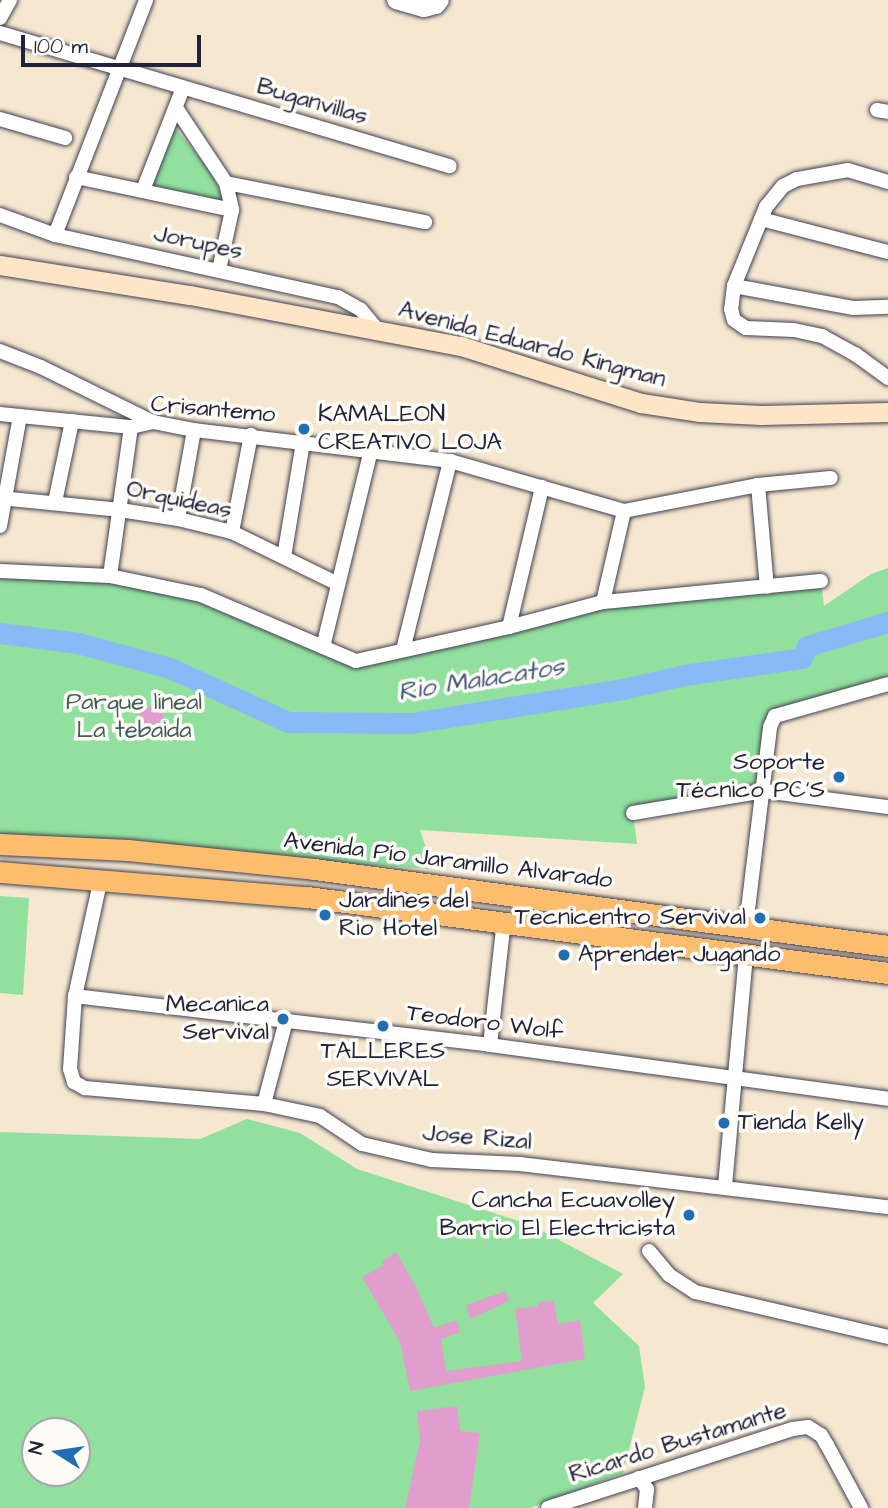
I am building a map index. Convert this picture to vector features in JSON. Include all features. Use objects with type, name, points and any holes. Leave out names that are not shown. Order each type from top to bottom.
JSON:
[{"type":"main road","name":"Avenida Eduardo Kingman","points":[[0,265],[190,295],[461,346],[651,405],[700,412],[761,415],[888,412]]},
{"type":"main road","name":"Avenida Pío Jaramillo Alvarado","points":[[0,844],[128,850],[314,869],[888,946]]},
{"type":"main road","points":[[0,872],[101,878],[307,897],[888,973]]},
{"type":"street","points":[[0,18],[10,0]]},
{"type":"street","points":[[55,235],[145,0]]},
{"type":"street","points":[[396,0],[424,8],[438,3]]},
{"type":"street","name":"Buganvillas","points":[[0,33],[450,166]]},
{"type":"street","points":[[143,190],[183,88]]},
{"type":"street","points":[[176,108],[226,183],[232,209],[219,271]]},
{"type":"street","points":[[0,120],[65,138]]},
{"type":"street","points":[[888,182],[848,170],[797,179],[783,186],[766,207],[734,286],[731,309],[734,320],[746,328],[794,330],[822,336],[855,354],[888,378]]},
{"type":"street","points":[[76,177],[232,209]]},
{"type":"street","points":[[226,183],[425,222]]},
{"type":"street","name":"Jorupes","points":[[0,215],[55,235],[338,297],[361,310],[377,329]]},
{"type":"street","points":[[761,219],[888,252]]},
{"type":"street","points":[[734,286],[854,308],[888,307]]},
{"type":"street","points":[[0,351],[41,367],[153,422]]},
{"type":"street","name":"Crisantemo","points":[[0,414],[131,427],[153,422],[194,430],[450,461],[624,511],[758,485],[831,478]]},
{"type":"street","points":[[0,526],[1,499],[20,416]]},
{"type":"street","points":[[55,502],[72,421]]},
{"type":"street","points":[[110,576],[131,427]]},
{"type":"street","points":[[178,519],[194,430]]},
{"type":"street","points":[[232,532],[251,435]]},
{"type":"street","points":[[284,557],[303,442]]},
{"type":"street","points":[[323,648],[371,450]]},
{"type":"street","points":[[403,650],[450,461]]},
{"type":"street","points":[[758,485],[767,587]]},
{"type":"street","points":[[509,627],[542,486]]},
{"type":"street","name":"Orquideas","points":[[1,499],[120,510],[178,519],[232,532],[338,584]]},
{"type":"street","points":[[603,602],[624,511]]},
{"type":"street","points":[[0,571],[110,576],[201,595],[356,661],[509,627],[603,602],[821,581]]},
{"type":"street","points":[[746,926],[771,727],[775,716],[888,684]]},
{"type":"street","points":[[633,813],[764,791],[888,807]]},
{"type":"street","points":[[75,996],[101,878]]},
{"type":"street","points":[[490,1045],[504,921]]},
{"type":"street","points":[[725,1186],[746,955]]},
{"type":"street","name":"Teodoro Wolf","points":[[75,996],[490,1045],[888,1099]]},
{"type":"street","name":"Jose Rizal","points":[[75,996],[70,1069],[74,1082],[85,1088],[264,1104],[320,1116],[362,1144],[432,1160],[477,1160],[725,1186],[888,1207]]},
{"type":"street","points":[[264,1104],[286,1021]]},
{"type":"street","points":[[649,1251],[669,1275],[695,1292],[888,1338]]},
{"type":"street","name":"Ricardo Bustamante","points":[[548,1508],[793,1429],[808,1427],[827,1445],[861,1508]]},
{"type":"street","points":[[639,1478],[647,1489],[645,1508]]},
{"type":"green space","points":[[173,126],[211,171],[224,203],[152,187]]},
{"type":"green space","name":"Parque lineal La tebaida","points":[[888,568],[888,684],[776,716],[764,791],[633,814],[637,844],[420,830],[433,869],[0,844],[0,571],[110,576],[201,595],[344,658],[603,602],[821,581],[824,606],[871,574]]},
{"type":"green space","points":[[0,896],[29,898],[23,995],[0,993]]},
{"type":"green space","points":[[247,1119],[300,1133],[357,1169],[531,1225],[623,1274],[593,1303],[639,1346],[645,1387],[623,1473],[530,1508],[0,1508],[0,1132],[200,1139]]},
{"type":"building","points":[[151,707],[160,711],[164,720],[160,729],[151,733],[142,729],[138,720],[142,711]]},
{"type":"building","points":[[396,1252],[416,1287],[434,1328],[457,1320],[460,1332],[441,1339],[446,1371],[522,1361],[515,1309],[538,1306],[537,1302],[554,1301],[558,1324],[580,1320],[585,1359],[410,1391],[400,1342],[362,1277],[384,1265],[382,1261]]},
{"type":"building","points":[[506,1291],[509,1301],[470,1319],[466,1305]]},
{"type":"building","points":[[457,1406],[460,1431],[480,1433],[469,1508],[405,1508],[420,1441],[417,1411]]},
{"type":"waterway","name":"Rio Malacatos","points":[[0,633],[78,643],[170,668],[288,722],[412,723],[623,689],[684,675],[802,658],[807,646],[888,622]]},
{"type":"place","name":"KAMALEON CREATIVO LOJA","points":[[304,429]]},
{"type":"place","name":"Soporte Técnico PC'S","points":[[839,777]]},
{"type":"place","name":"Jardines del Rio Hotel","points":[[325,915]]},
{"type":"place","name":"Tecnicentro Servival","points":[[760,918]]},
{"type":"place","name":"Aprender Jugando","points":[[564,955]]},
{"type":"place","name":"Mecanica Servival","points":[[283,1019]]},
{"type":"place","name":"TALLERES SERVIVAL","points":[[383,1026]]},
{"type":"place","name":"Tienda Kelly","points":[[724,1123]]},
{"type":"place","name":"Cancha Ecuavolley Barrio El Electricista","points":[[689,1215]]}]
